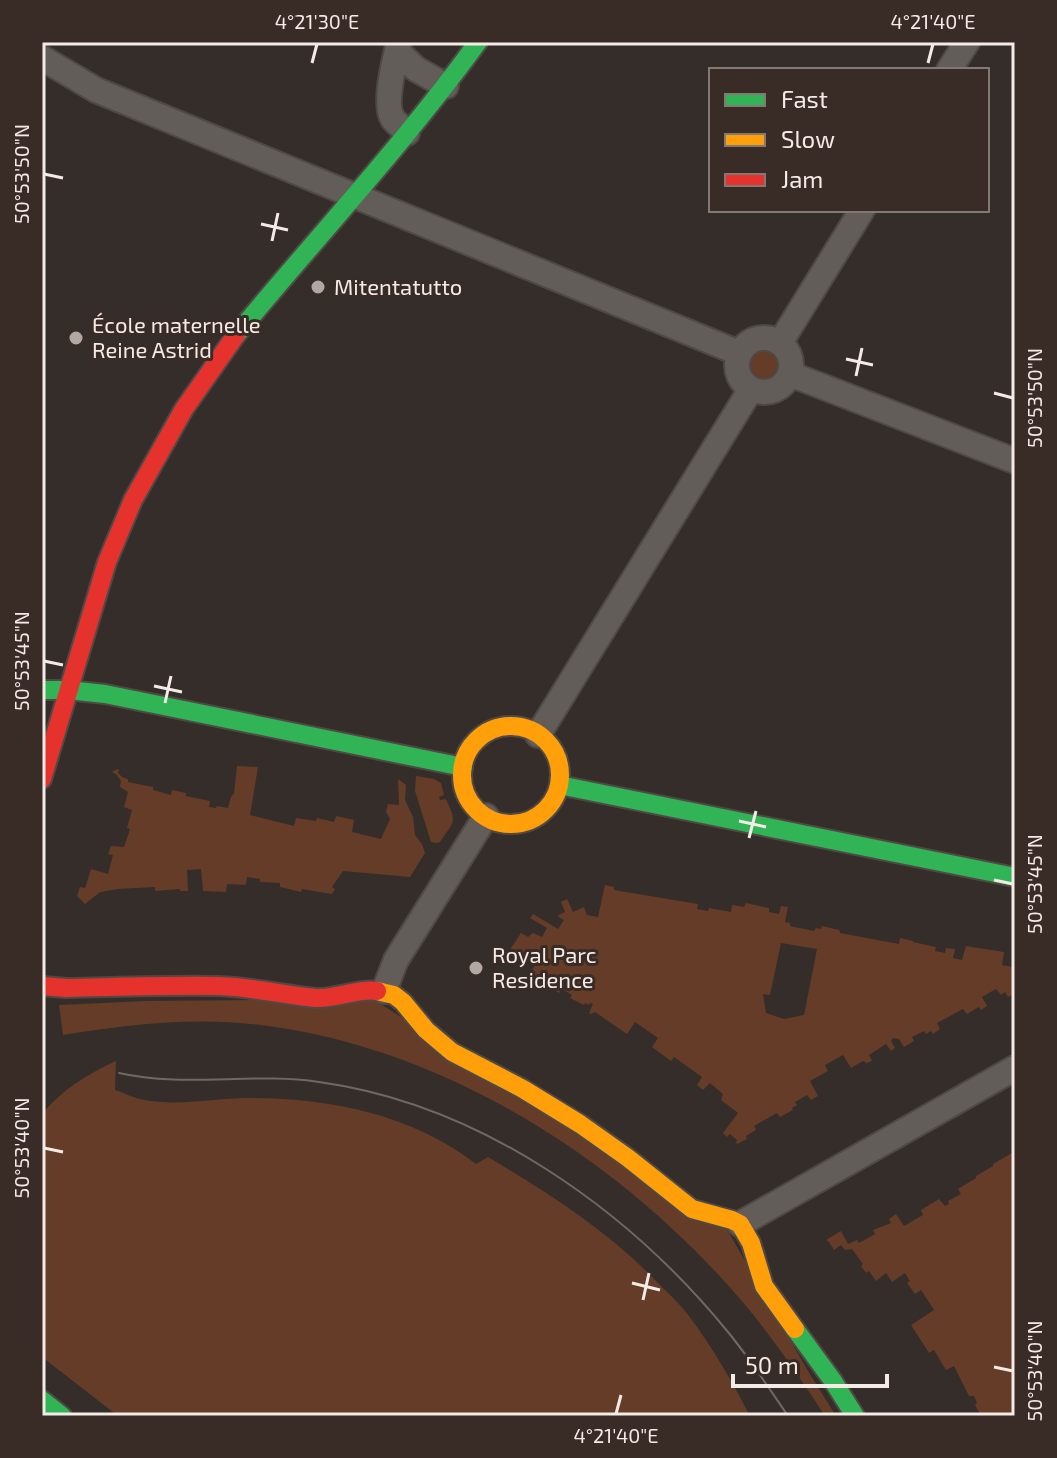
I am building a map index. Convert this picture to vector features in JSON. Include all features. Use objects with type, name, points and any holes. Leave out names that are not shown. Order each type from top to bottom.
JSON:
[{"type":"street","points":[[42,779],[110,553],[133,500],[163,444],[237,334],[446,86],[478,42]]},
{"type":"street","points":[[950,68],[967,42]]},
{"type":"street","points":[[398,47],[416,69],[446,86]]},
{"type":"street","points":[[398,47],[389,108],[391,117],[407,133]]},
{"type":"street","points":[[42,58],[96,90]]},
{"type":"street","points":[[42,75],[96,90],[739,353]]},
{"type":"street","points":[[780,343],[861,212]]},
{"type":"street","points":[[761,337],[780,343],[790,356],[792,365],[785,383],[778,389],[760,392],[743,383],[736,363],[744,345],[761,337]]},
{"type":"street","points":[[790,374],[1015,461]]},
{"type":"street","points":[[538,735],[751,389]]},
{"type":"street","points":[[42,690],[105,694],[463,767]]},
{"type":"street","points":[[507,726],[538,735],[556,757],[560,775],[550,804],[543,812],[525,821],[505,823],[478,811],[466,795],[462,777],[471,747],[487,733],[507,726]]},
{"type":"street","points":[[559,785],[1015,877]]},
{"type":"street","points":[[384,991],[396,960],[486,816]]},
{"type":"street","points":[[42,986],[219,986],[319,998],[371,990],[394,995],[426,1030],[452,1052],[523,1089],[580,1124],[692,1209],[740,1224],[751,1243],[764,1286],[855,1416]]},
{"type":"street","points":[[740,1224],[1015,1068]]},
{"type":"street","points":[[42,1400],[62,1416]]},
{"type":"shaded area","points":[[765,350],[776,354],[780,365],[776,376],[765,380],[754,376],[750,365],[754,354]]},
{"type":"shaded area","points":[[237,766],[258,767],[250,815],[294,826],[296,818],[334,822],[336,816],[354,820],[352,832],[381,839],[390,819],[386,812],[388,804],[399,805],[398,779],[406,785],[405,800],[413,817],[415,835],[425,853],[410,877],[343,871],[332,887],[335,889],[332,894],[302,889],[301,892],[280,887],[280,883],[260,882],[260,879],[247,877],[246,885],[227,884],[226,892],[203,891],[201,869],[187,870],[188,891],[155,891],[155,887],[118,889],[100,892],[85,904],[77,896],[80,887],[85,888],[91,869],[108,874],[113,855],[108,854],[111,846],[124,847],[130,829],[127,828],[132,810],[124,807],[128,792],[120,787],[121,781],[113,771],[119,769],[118,773],[128,782],[153,787],[153,790],[171,795],[172,790],[186,793],[186,796],[210,801],[209,807],[228,808],[234,793]]},
{"type":"shaded area","points":[[416,776],[441,783],[444,795],[439,797],[440,800],[446,799],[453,821],[440,842],[431,842],[415,791]]},
{"type":"shaded area","points":[[605,885],[614,887],[614,890],[698,904],[697,909],[708,911],[709,908],[731,912],[732,905],[744,907],[746,903],[769,908],[769,912],[779,914],[781,906],[788,907],[785,922],[814,931],[822,926],[839,930],[840,933],[899,944],[900,938],[936,947],[935,951],[945,953],[946,948],[955,949],[953,958],[962,960],[966,946],[1004,952],[1002,965],[1013,967],[1015,961],[1014,994],[1008,997],[1005,992],[1001,995],[996,989],[982,997],[987,1006],[981,1010],[979,1007],[967,1014],[963,1009],[937,1023],[940,1029],[933,1034],[924,1031],[912,1037],[914,1041],[904,1047],[899,1039],[893,1038],[891,1041],[895,1048],[891,1051],[886,1044],[869,1055],[872,1061],[867,1063],[863,1061],[851,1068],[843,1055],[825,1065],[828,1071],[810,1081],[818,1096],[811,1100],[807,1095],[795,1102],[797,1105],[793,1110],[780,1117],[777,1113],[754,1126],[756,1130],[737,1144],[730,1134],[727,1137],[723,1133],[738,1113],[721,1100],[723,1094],[710,1083],[703,1090],[697,1085],[702,1077],[674,1057],[671,1061],[652,1047],[658,1038],[635,1022],[627,1034],[595,1012],[589,1013],[593,1004],[584,1005],[570,998],[572,995],[562,989],[559,993],[545,980],[530,975],[538,959],[526,953],[522,959],[509,951],[521,933],[528,937],[533,933],[542,937],[547,928],[530,918],[533,914],[558,929],[564,920],[557,916],[565,912],[561,902],[567,899],[573,912],[584,907],[587,915],[598,917]],"holes":[[[781,943],[817,949],[804,1015],[784,1019],[766,1013],[763,994],[770,995]]]},
{"type":"shaded area","points":[[373,999],[725,1226],[836,1416],[825,1416],[755,1317],[708,1264],[656,1213],[599,1167],[538,1126],[474,1091],[407,1061],[338,1040],[268,1026],[216,1022],[165,1023],[63,1035],[59,1005]]},
{"type":"shaded area","points":[[116,1061],[115,1090],[140,1099],[194,1102],[274,1098],[335,1105],[395,1120],[424,1132],[476,1164],[488,1157],[578,1215],[641,1266],[698,1328],[750,1416],[118,1416],[42,1357],[42,1114],[76,1083]]},
{"type":"shaded area","points":[[1012,1153],[1015,1158],[1015,1416],[981,1416],[974,1396],[969,1396],[954,1366],[946,1370],[934,1350],[929,1353],[911,1325],[934,1310],[921,1290],[915,1294],[907,1283],[910,1281],[905,1273],[892,1282],[886,1273],[876,1281],[869,1271],[866,1273],[852,1249],[845,1250],[841,1245],[834,1250],[826,1240],[841,1231],[848,1244],[857,1240],[859,1243],[875,1234],[873,1230],[891,1223],[889,1219],[896,1214],[904,1226],[923,1215],[921,1210],[939,1199],[945,1206],[949,1204],[948,1201],[961,1194],[958,1189]]},
{"type":"tram line","points":[[119,1073],[168,1079],[269,1078],[319,1082],[378,1094],[436,1113],[492,1138],[546,1169],[596,1204],[644,1244],[728,1332],[788,1416]]},
{"type":"traffic: fast","points":[[236,335],[390,154],[478,42]]},
{"type":"traffic: fast","points":[[42,690],[105,694],[463,767]]},
{"type":"traffic: fast","points":[[559,785],[1015,877]]},
{"type":"traffic: fast","points":[[795,1329],[855,1416]]},
{"type":"traffic: fast","points":[[42,1400],[62,1416]]},
{"type":"traffic: slow","points":[[511,726],[530,730],[545,741],[556,756],[560,775],[556,794],[545,809],[530,820],[511,824],[492,820],[477,809],[466,794],[462,775],[466,756],[477,741],[492,730],[511,726]]},
{"type":"traffic: slow","points":[[377,991],[394,995],[403,1002],[426,1030],[452,1052],[523,1089],[580,1124],[692,1209],[740,1224],[751,1243],[764,1286],[795,1329]]},
{"type":"traffic: jam","points":[[42,779],[107,562],[133,500],[184,409],[236,335]]},
{"type":"traffic: jam","points":[[42,986],[219,986],[316,998],[377,991]]},
{"type":"place","name":"Mitentatutto","points":[[318,287]]},
{"type":"place","name":"École maternelle Reine Astrid","points":[[76,338]]},
{"type":"place","name":"Royal Parc Residence","points":[[476,968]]}]
